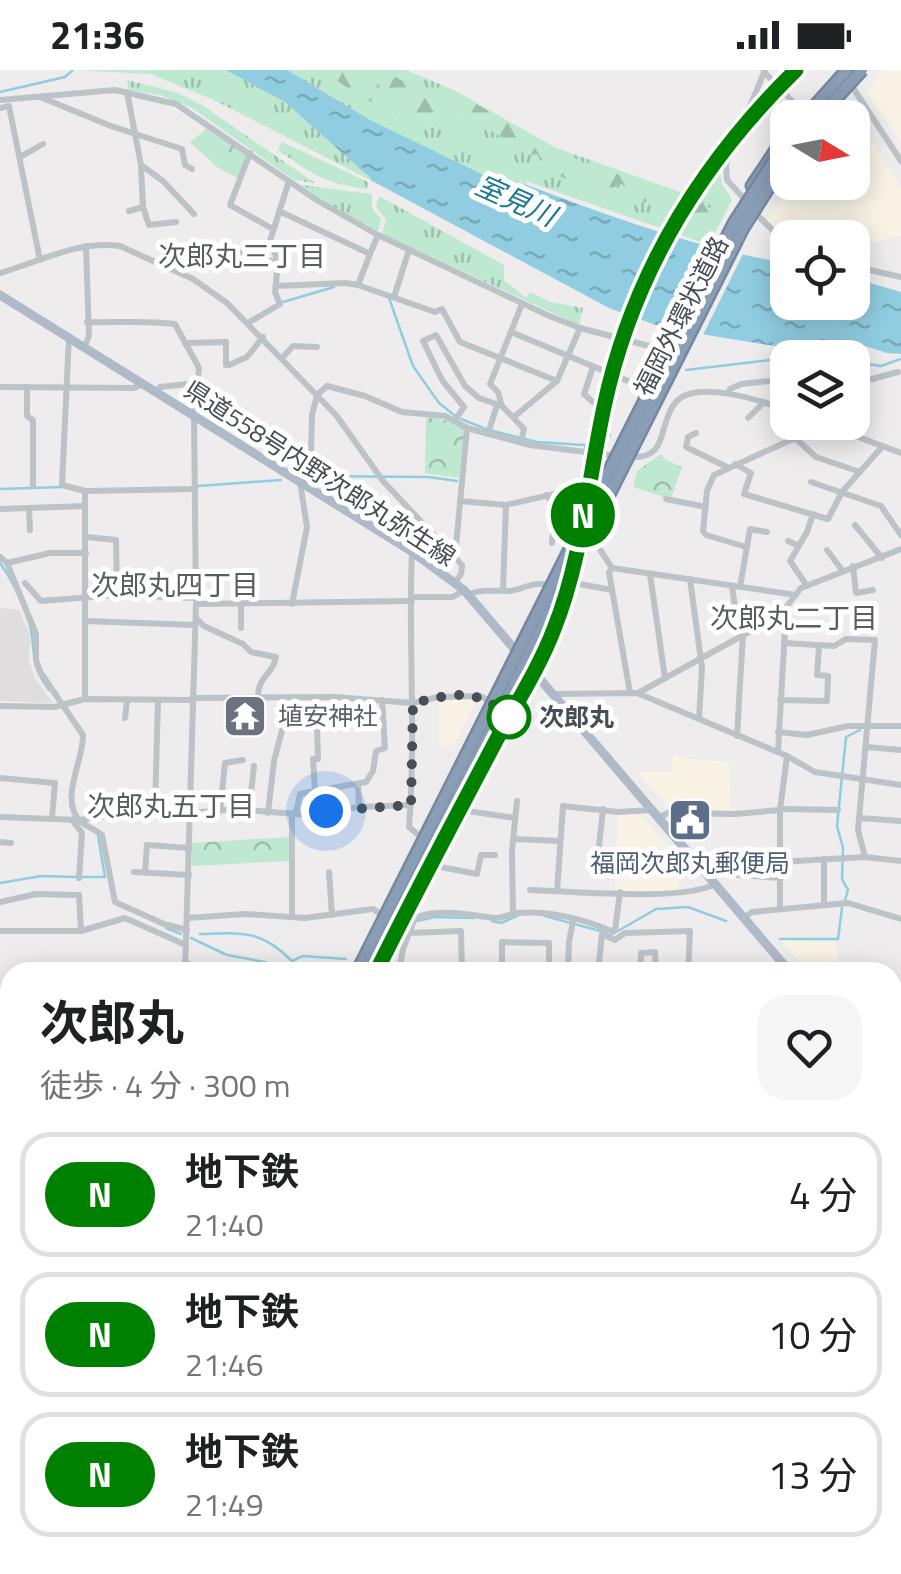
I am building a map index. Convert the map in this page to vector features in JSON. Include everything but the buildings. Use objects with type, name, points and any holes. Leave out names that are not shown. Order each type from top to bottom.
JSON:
[{"type":"highway","points":[[817,100],[843,70],[861,70]]},
{"type":"highway","points":[[836,100],[861,70]]},
{"type":"highway","points":[[835,100],[861,70]]},
{"type":"highway","points":[[823,100],[840,82],[851,82]]},
{"type":"highway","name":"福岡外環状道路","points":[[375,962],[684,354],[734,235],[744,199],[770,163]]},
{"type":"highway","points":[[361,962],[734,223],[770,166]]},
{"type":"highway","points":[[744,199],[757,197],[770,179]]},
{"type":"highway","points":[[375,962],[743,228],[770,187]]},
{"type":"highway","name":"福岡外環状道路","points":[[361,962],[709,268],[755,214],[770,189]]},
{"type":"highway","points":[[616,456],[627,452],[649,412],[658,405]]},
{"type":"highway","points":[[598,489],[616,464],[631,458]]},
{"type":"highway","points":[[517,649],[526,650],[532,645],[552,604],[561,595]]},
{"type":"highway","points":[[492,702],[504,694],[517,669],[527,662]]},
{"type":"main road","name":"県道558号内野次郎丸弥生線","points":[[0,295],[411,551],[466,592],[781,962]]},
{"type":"street","points":[[843,70],[901,161]]},
{"type":"street","points":[[770,229],[726,180],[726,164],[764,71],[789,100]]},
{"type":"street","points":[[0,100],[92,90],[127,92],[176,104],[289,181],[378,235],[580,328],[666,352]]},
{"type":"street","points":[[127,92],[149,225],[176,222]]},
{"type":"street","points":[[40,95],[48,102],[182,149],[185,165],[192,169]]},
{"type":"street","points":[[0,108],[9,106],[40,260]]},
{"type":"street","points":[[20,157],[43,144]]},
{"type":"street","points":[[250,153],[230,205],[274,229]]},
{"type":"street","points":[[140,166],[163,181],[194,214]]},
{"type":"street","points":[[248,323],[280,304],[276,286],[278,263],[270,241],[289,181]]},
{"type":"street","points":[[130,211],[143,207]]},
{"type":"street","points":[[279,211],[370,254]]},
{"type":"street","points":[[358,285],[378,235]]},
{"type":"street","points":[[85,346],[86,246]]},
{"type":"street","points":[[0,273],[86,246],[120,246],[193,279],[228,303],[336,415],[382,479],[462,566],[454,583]]},
{"type":"street","points":[[224,247],[278,263]]},
{"type":"street","points":[[394,297],[409,250]]},
{"type":"street","points":[[870,270],[901,276]]},
{"type":"street","points":[[276,286],[346,282],[434,312],[442,309],[460,342],[557,382]]},
{"type":"street","points":[[489,430],[499,406],[498,392],[490,384],[522,304]]},
{"type":"street","points":[[88,322],[143,319],[175,324],[198,368],[185,962]]},
{"type":"street","points":[[514,417],[557,382],[580,328]]},
{"type":"street","points":[[511,332],[633,383],[652,350]]},
{"type":"street","points":[[457,417],[464,407],[442,380],[423,341],[436,335],[465,386],[514,417],[524,429],[522,438]]},
{"type":"street","points":[[69,336],[62,485],[82,489],[195,486]]},
{"type":"street","points":[[185,343],[226,342],[229,366],[247,357],[263,337]]},
{"type":"street","points":[[282,358],[293,346],[317,347]]},
{"type":"street","points":[[586,450],[604,412],[584,394],[593,367]]},
{"type":"street","points":[[870,379],[898,372]]},
{"type":"street","points":[[728,393],[741,384],[770,381]]},
{"type":"street","points":[[0,387],[134,388],[143,383]]},
{"type":"street","points":[[156,390],[197,383]]},
{"type":"street","points":[[292,604],[307,527],[300,482],[311,454],[312,414],[317,395],[327,386],[402,412],[457,417],[467,428],[631,458],[644,458],[655,450],[678,400],[698,394],[728,393],[770,404]]},
{"type":"street","points":[[27,387],[27,416],[33,420],[33,486]]},
{"type":"street","points":[[748,418],[764,402]]},
{"type":"street","points":[[455,557],[467,428]]},
{"type":"street","points":[[696,432],[688,437],[686,447],[751,474],[744,494],[828,518],[842,492],[882,447]]},
{"type":"street","points":[[746,547],[706,536],[703,530],[714,475],[790,440]]},
{"type":"street","points":[[796,440],[816,457],[860,472]]},
{"type":"street","points":[[864,440],[901,453]]},
{"type":"street","points":[[811,482],[880,506],[901,535]]},
{"type":"street","points":[[460,501],[506,505],[590,486],[598,489]]},
{"type":"street","points":[[82,489],[86,538],[85,699]]},
{"type":"street","points":[[546,495],[556,507],[552,543]]},
{"type":"street","points":[[666,499],[706,507]]},
{"type":"street","points":[[503,589],[506,505]]},
{"type":"street","points":[[0,509],[85,506]]},
{"type":"street","points":[[28,508],[30,530]]},
{"type":"street","points":[[414,514],[409,827],[424,838]]},
{"type":"street","points":[[806,586],[790,562],[813,514]]},
{"type":"street","points":[[854,524],[882,558]]},
{"type":"street","points":[[738,736],[741,635],[736,586],[750,528],[767,532]]},
{"type":"street","points":[[86,538],[116,540],[116,594]]},
{"type":"street","points":[[788,541],[799,546]]},
{"type":"street","points":[[588,542],[598,548],[612,568],[796,595]]},
{"type":"street","points":[[634,693],[786,610],[806,586],[901,549]]},
{"type":"street","points":[[827,550],[842,570]]},
{"type":"street","points":[[79,878],[82,833],[76,820],[73,785],[84,741],[40,672],[36,634],[4,560],[86,552]]},
{"type":"street","points":[[853,566],[856,594],[873,590]]},
{"type":"street","points":[[612,568],[612,590],[634,693]]},
{"type":"street","points":[[650,574],[666,678]]},
{"type":"street","points":[[690,579],[702,657],[698,718]]},
{"type":"street","points":[[568,582],[612,590]]},
{"type":"street","points":[[30,585],[42,601],[116,594],[292,604],[453,597],[488,588],[511,592],[524,585],[550,584]]},
{"type":"street","points":[[241,602],[241,628]]},
{"type":"street","points":[[778,752],[786,610]]},
{"type":"street","points":[[85,622],[195,621],[243,644],[251,652],[276,657],[275,664],[259,681],[258,696]]},
{"type":"street","points":[[784,643],[834,646],[846,639],[876,640],[858,830],[865,857]]},
{"type":"street","points":[[780,700],[827,701],[828,676],[816,675],[818,646]]},
{"type":"street","points":[[555,694],[634,693],[788,756],[815,772],[901,785]]},
{"type":"street","points":[[0,706],[64,705],[85,699],[258,696],[413,703],[438,697],[480,696],[492,702]]},
{"type":"street","points":[[155,808],[158,700]]},
{"type":"street","points":[[292,917],[294,813],[300,794],[366,782],[373,771],[376,751],[385,748],[382,700]]},
{"type":"street","points":[[126,718],[127,701]]},
{"type":"street","points":[[268,813],[284,723],[317,726],[316,790]]},
{"type":"street","points":[[778,732],[807,735],[848,726],[901,726]]},
{"type":"street","points":[[866,747],[901,750]]},
{"type":"street","points":[[780,909],[781,810],[788,756]]},
{"type":"street","points":[[220,811],[224,763],[243,760]]},
{"type":"street","points":[[249,811],[254,769],[272,774]]},
{"type":"street","points":[[0,778],[55,783],[52,818]]},
{"type":"street","points":[[358,784],[360,807]]},
{"type":"street","points":[[513,913],[517,801]]},
{"type":"street","points":[[0,816],[76,820],[155,808],[190,813],[249,811],[306,815],[411,805]]},
{"type":"street","points":[[557,890],[562,806],[656,813],[838,810]]},
{"type":"street","points":[[599,846],[604,809]]},
{"type":"street","points":[[338,810],[338,830]]},
{"type":"street","points":[[452,810],[515,818]]},
{"type":"street","points":[[860,818],[901,821]]},
{"type":"street","points":[[76,820],[102,835],[115,902],[186,930]]},
{"type":"street","points":[[514,839],[560,841]]},
{"type":"street","points":[[0,842],[11,842]]},
{"type":"street","points":[[146,872],[147,846],[190,848]]},
{"type":"street","points":[[425,864],[477,874],[481,855],[494,855]]},
{"type":"street","points":[[700,866],[710,859],[781,863],[865,857],[901,861]]},
{"type":"street","points":[[824,859],[824,905]]},
{"type":"street","points":[[738,861],[738,876],[781,878]]},
{"type":"street","points":[[134,872],[189,875]]},
{"type":"street","points":[[330,872],[332,916]]},
{"type":"street","points":[[530,890],[662,894],[704,890],[714,884]]},
{"type":"street","points":[[402,962],[408,933],[420,916],[436,913],[500,919],[513,913],[544,913],[572,924],[587,921],[615,930],[620,892]]},
{"type":"street","points":[[0,902],[36,894],[79,895],[81,930]]},
{"type":"street","points":[[744,917],[752,912],[844,904],[901,920]]},
{"type":"street","points":[[187,918],[245,914],[332,916],[373,909],[384,916]]},
{"type":"street","points":[[401,912],[412,923]]},
{"type":"street","points":[[0,931],[81,930],[125,918],[186,945]]},
{"type":"street","points":[[569,962],[572,924]]},
{"type":"street","points":[[599,962],[602,934],[615,940],[625,932],[690,931],[688,962]]},
{"type":"street","points":[[408,933],[461,932],[462,962]]},
{"type":"street","points":[[502,962],[502,942],[512,940],[549,943],[549,962]]},
{"type":"street","points":[[640,962],[640,953],[655,952],[656,962]]},
{"type":"shaded area","points":[[882,70],[901,70],[901,142],[867,93]]},
{"type":"shaded area","points":[[870,139],[901,188],[901,236],[870,243],[870,220],[768,221],[782,200],[870,200]]},
{"type":"shaded area","points":[[0,608],[19,610],[30,635],[29,660],[34,677],[53,703],[0,701]]},
{"type":"shaded area","points":[[477,699],[454,745],[439,746],[439,701]]},
{"type":"shaded area","points":[[674,753],[680,758],[729,762],[731,810],[669,809],[637,772],[671,772]]},
{"type":"shaded area","points":[[618,814],[641,815],[681,862],[678,891],[655,894],[615,889]]},
{"type":"shaded area","points":[[780,940],[836,942],[838,961],[799,962]]},
{"type":"green space","points":[[77,70],[234,70],[287,99],[376,183],[214,100],[150,74]]},
{"type":"green space","points":[[277,70],[406,70],[454,90],[554,147],[691,196],[700,196],[715,163],[719,164],[722,184],[732,200],[709,245],[526,181],[528,188],[521,196],[369,123]]},
{"type":"green space","points":[[307,70],[386,70],[429,95],[460,95],[551,146],[555,156],[568,156],[716,210],[713,215],[701,219],[696,215],[683,222],[678,218],[679,206],[674,210],[651,199],[641,204],[633,190],[619,183],[606,195],[595,195],[590,177],[575,171],[566,179],[551,172],[551,163],[540,160],[538,154],[531,155],[531,144],[524,149],[454,111],[447,116],[409,121],[388,106],[385,87],[380,84],[374,87],[383,102],[377,104],[326,72],[318,77]]},
{"type":"green space","points":[[127,80],[178,93],[202,105],[315,183],[294,180],[192,108],[160,95],[129,90]]},
{"type":"green space","points":[[209,127],[248,155],[237,178],[217,167],[190,142]]},
{"type":"green space","points":[[282,142],[368,182],[367,189],[329,181],[310,172],[278,150]]},
{"type":"green space","points":[[301,185],[372,194],[372,208],[381,219],[378,231],[321,200]]},
{"type":"green space","points":[[379,196],[504,265],[504,280],[526,298],[530,292],[550,302],[583,308],[579,325],[382,234],[386,220],[376,206]]},
{"type":"green space","points":[[426,417],[464,429],[459,478],[425,473]]},
{"type":"green space","points":[[661,454],[682,467],[672,496],[633,487],[637,471]]},
{"type":"green space","points":[[290,837],[289,861],[192,866],[192,843]]},
{"type":"water","name":"室見川","points":[[226,70],[287,70],[370,120],[521,193],[525,191],[522,185],[527,185],[688,241],[770,260],[770,320],[870,320],[870,283],[901,292],[901,354],[870,347],[870,340],[770,340],[770,345],[762,344],[664,328],[609,308],[376,183],[285,102]]},
{"type":"pier","points":[[713,242],[745,250],[701,339],[667,333]]},
{"type":"waterway","points":[[0,92],[65,77],[73,70]]},
{"type":"waterway","points":[[283,302],[334,287]]},
{"type":"waterway","points":[[389,298],[413,366],[439,403],[454,415]]},
{"type":"waterway","points":[[870,364],[881,366],[901,359]]},
{"type":"waterway","points":[[686,370],[770,360]]},
{"type":"waterway","points":[[461,419],[486,429]]},
{"type":"waterway","points":[[493,431],[537,442],[584,445]]},
{"type":"waterway","points":[[592,446],[610,435]]},
{"type":"waterway","points":[[307,476],[428,477],[457,481]]},
{"type":"waterway","points":[[198,486],[281,480]]},
{"type":"waterway","points":[[0,489],[62,487]]},
{"type":"waterway","points":[[0,563],[24,609],[36,665],[49,690]]},
{"type":"waterway","points":[[845,900],[848,890],[842,879],[843,848],[837,826],[846,737],[860,730]]},
{"type":"waterway","points":[[98,836],[105,877]]},
{"type":"waterway","points":[[0,883],[41,876],[78,877]]},
{"type":"waterway","points":[[82,877],[104,877]]},
{"type":"waterway","points":[[611,935],[656,909],[688,907],[726,921]]},
{"type":"waterway","points":[[780,939],[838,939],[842,908]]},
{"type":"waterway","points":[[492,921],[501,923],[517,916]]},
{"type":"waterway","points":[[545,916],[604,932]]},
{"type":"waterway","points":[[417,921],[435,917],[474,918]]},
{"type":"waterway","points":[[166,928],[181,934]]},
{"type":"waterway","points":[[200,934],[250,935],[270,943],[292,961],[303,956],[346,959]]},
{"type":"waterway","points":[[191,938],[227,955],[265,962]]},
{"type":"metro line","name":"N","points":[[381,962],[552,634],[572,571],[604,402],[628,320],[648,274],[670,229],[717,156],[796,70]]},
{"type":"place","name":"埴安神社","points":[[245,716]]},
{"type":"place","name":"次郎丸","points":[[509,717]]},
{"type":"place","name":"福岡次郎丸郵便局","points":[[690,820]]},
{"type":"district","name":"次郎丸三丁目","points":[[242,255]]},
{"type":"district","name":"次郎丸四丁目","points":[[175,584]]},
{"type":"district","name":"次郎丸二丁目","points":[[794,617]]},
{"type":"district","name":"次郎丸五丁目","points":[[171,805]]},
{"type":"route","points":[[326,811],[411,805],[413,703],[438,697],[480,696],[509,717]]}]
